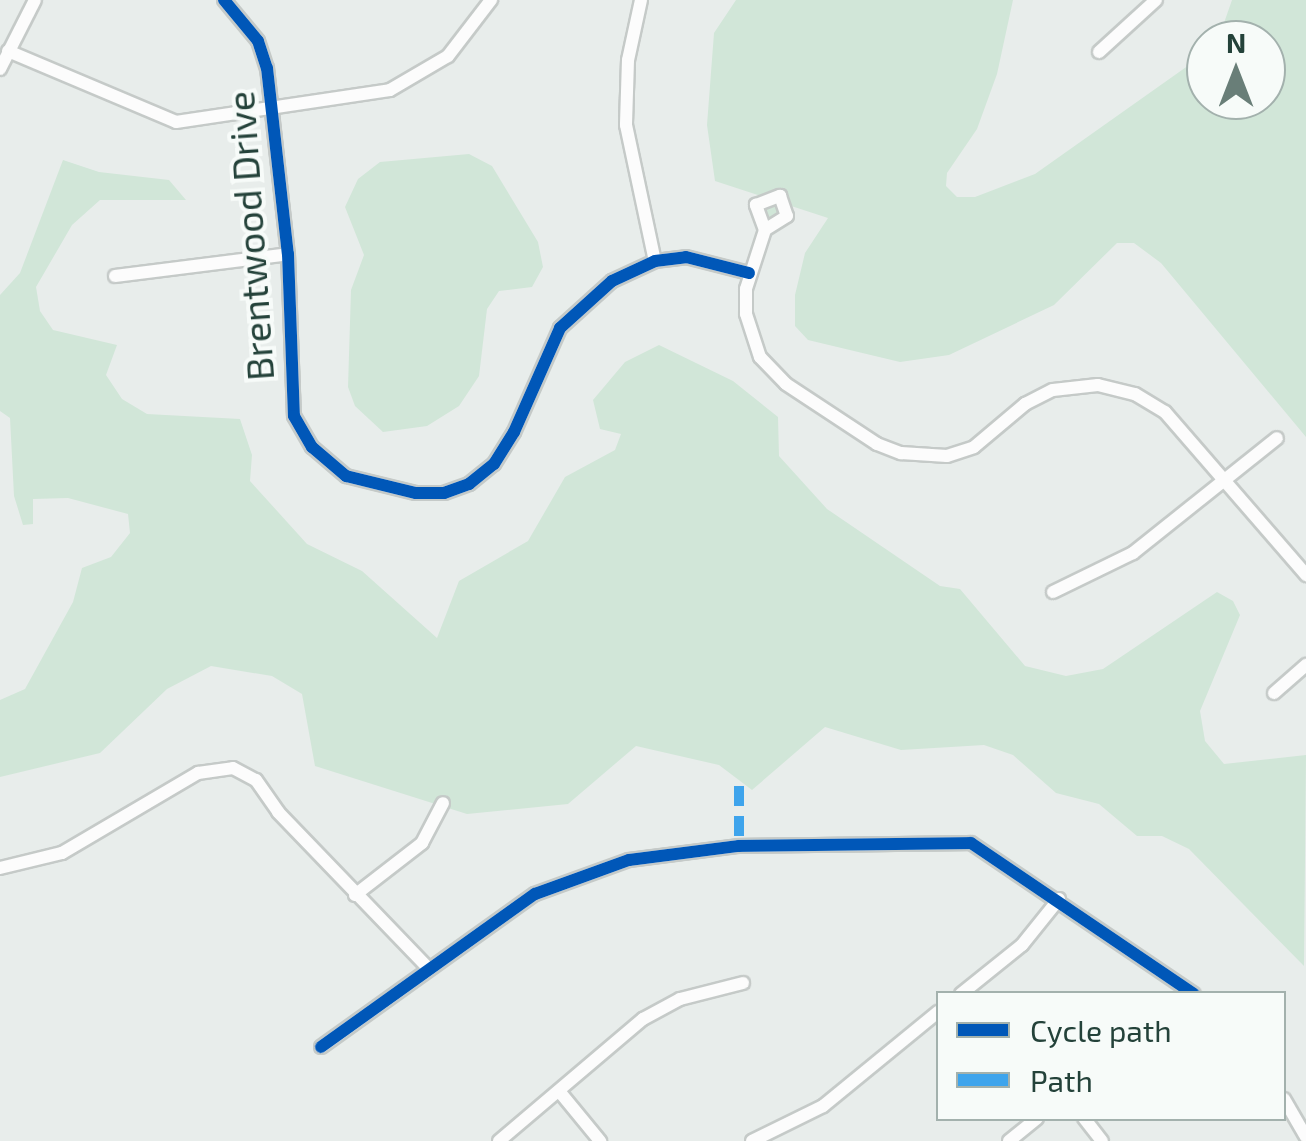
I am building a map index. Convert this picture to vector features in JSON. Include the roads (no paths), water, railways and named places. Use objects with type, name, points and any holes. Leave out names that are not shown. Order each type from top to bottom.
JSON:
[{"type":"street","points":[[0,69],[36,0]]},
{"type":"street","name":"Brentwood Drive","points":[[224,0],[258,41],[272,108],[288,254],[294,416],[312,447],[346,476],[416,493],[444,494],[494,464],[560,328],[612,281],[654,261],[708,260],[748,273]]},
{"type":"street","points":[[8,52],[165,121],[390,90],[448,56],[491,0]]},
{"type":"street","points":[[642,0],[628,60],[626,125],[654,261]]},
{"type":"street","points":[[1098,52],[1156,0]]},
{"type":"street","points":[[765,230],[748,273],[746,314],[766,367],[889,449],[926,458],[963,452],[1038,397],[1098,385],[1136,394],[1165,412],[1306,575]]},
{"type":"street","points":[[115,276],[288,254]]},
{"type":"street","points":[[1053,592],[1132,554],[1277,438]]},
{"type":"street","points":[[1274,693],[1306,666]]},
{"type":"street","points":[[0,868],[62,853],[198,773],[233,768],[256,780],[354,895],[427,967]]},
{"type":"street","points":[[354,895],[422,843],[444,803]]},
{"type":"street","points":[[321,1046],[427,967],[535,894],[629,860],[739,846],[971,843],[1059,899],[1176,988]]},
{"type":"street","points":[[966,991],[1022,944],[1059,899]]},
{"type":"street","points":[[498,1141],[658,1010],[743,983]]},
{"type":"street","points":[[752,1141],[824,1106],[936,1014]]},
{"type":"street","points":[[559,1090],[600,1141]]},
{"type":"street","points":[[1286,1103],[1306,1137]]},
{"type":"street","points":[[1009,1141],[1033,1121]]},
{"type":"street","points":[[1086,1121],[1102,1141]]}]
